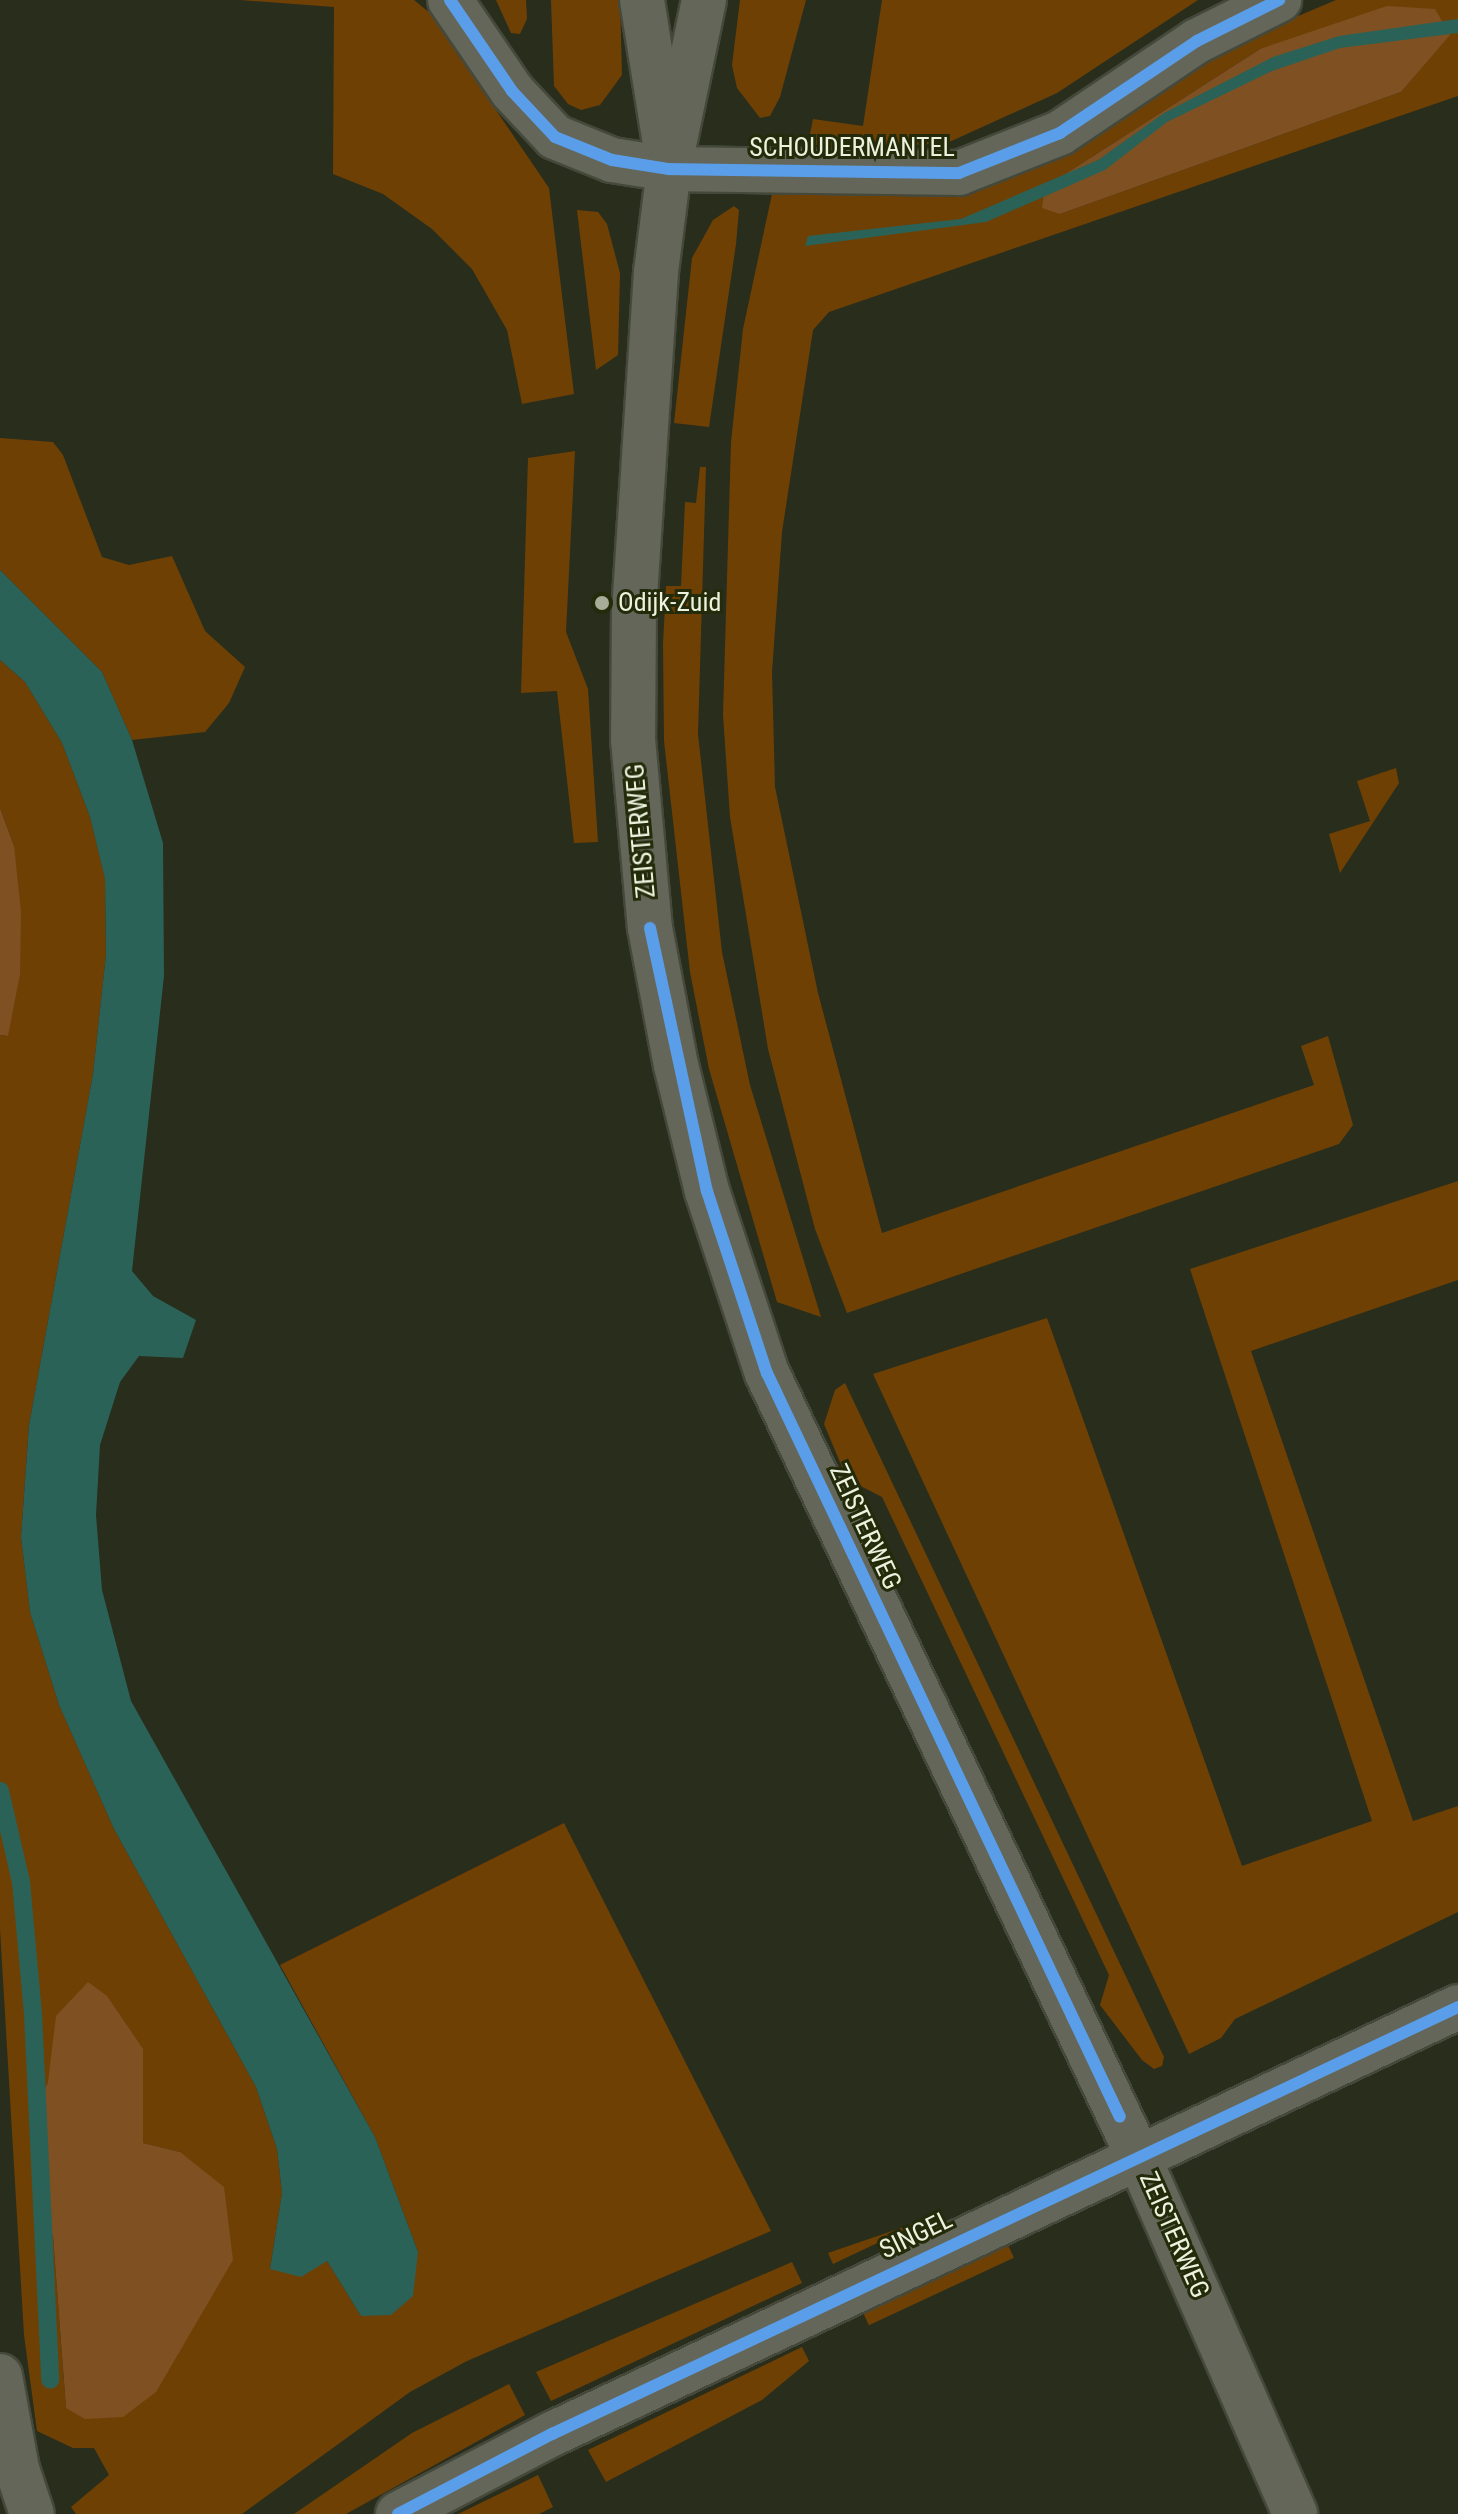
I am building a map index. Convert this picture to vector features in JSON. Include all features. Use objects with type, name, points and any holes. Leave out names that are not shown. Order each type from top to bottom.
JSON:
[{"type":"street","name":"SCHOUDERMANTEL","points":[[450,0],[512,91],[555,137],[612,160],[669,169],[959,173],[1060,133],[1197,41],[1279,0]]},
{"type":"street","name":"ZEISTERWEG","points":[[642,0],[669,169]]},
{"type":"street","name":"ZEISTERWEG","points":[[704,0],[669,169],[643,435],[633,739],[650,928],[676,1065],[707,1191],[767,1373],[1139,2158],[1295,2514]]},
{"type":"street","name":"SINGEL","points":[[398,2514],[565,2427],[1458,2007]]},
{"type":"street","points":[[0,2376],[17,2469],[32,2514]]},
{"type":"shaded area","points":[[240,0],[414,0],[430,13],[549,188],[574,394],[522,404],[507,330],[472,269],[432,229],[383,194],[333,174],[334,7]]},
{"type":"shaded area","points":[[496,0],[526,0],[527,19],[520,34],[511,33]]},
{"type":"shaded area","points":[[551,0],[620,0],[622,75],[600,105],[581,110],[568,104],[554,86]]},
{"type":"shaded area","points":[[740,0],[806,0],[780,97],[770,116],[760,118],[737,88],[732,65]]},
{"type":"shaded area","points":[[882,0],[1198,0],[1057,93],[947,143],[851,149],[808,144],[813,119],[863,126]]},
{"type":"shaded area","points":[[1336,0],[1458,0],[1458,96],[829,312],[813,330],[782,532],[772,672],[775,787],[818,993],[882,1233],[1314,1085],[1301,1046],[1328,1036],[1353,1125],[1339,1144],[847,1313],[815,1229],[768,1049],[730,817],[723,715],[731,442],[743,329],[772,194],[990,179],[1239,41]],"holes":[[[1449,35],[1401,92],[1060,214],[1045,187],[1260,49]]]},
{"type":"shaded area","points":[[1387,6],[1435,9],[1450,35],[1401,92],[1060,214],[1042,208],[1045,187],[1260,49]]},
{"type":"shaded area","points":[[734,206],[739,210],[736,244],[709,427],[674,423],[692,258],[713,220]]},
{"type":"shaded area","points":[[577,210],[598,212],[607,224],[620,273],[618,355],[596,370]]},
{"type":"shaded area","points":[[0,438],[53,442],[63,455],[102,557],[129,565],[172,556],[205,631],[245,667],[229,703],[205,732],[132,740],[102,672],[0,570]]},
{"type":"shaded area","points":[[575,451],[566,632],[588,689],[598,842],[574,843],[557,691],[521,693],[528,458]]},
{"type":"shaded area","points":[[700,467],[706,467],[698,734],[722,952],[750,1085],[821,1317],[777,1302],[709,1069],[690,972],[664,741],[663,644],[666,586],[681,586],[685,502],[696,503]]},
{"type":"shaded area","points":[[0,660],[25,682],[62,743],[90,817],[105,878],[106,954],[93,1074],[29,1425],[21,1537],[30,1612],[59,1705],[114,1829],[256,2087],[277,2149],[282,2193],[270,2269],[327,2261],[361,2316],[418,2252],[375,2137],[280,1965],[564,1823],[771,2231],[467,2361],[410,2392],[242,2514],[76,2514],[71,2507],[109,2475],[94,2448],[73,2448],[37,2431],[24,2335],[0,1929],[0,1035],[7,1036],[14,846],[0,808]],"holes":[[[143,2049],[143,2143],[180,2152],[66,2408],[53,2237],[37,2191],[37,2104],[48,2082]]]},
{"type":"shaded area","points":[[1396,768],[1399,783],[1340,873],[1329,834],[1370,821],[1357,781]]},
{"type":"shaded area","points":[[0,808],[14,846],[21,912],[20,974],[8,1036],[0,1035]]},
{"type":"shaded area","points":[[1458,1181],[1458,1280],[1251,1351],[1413,1821],[1458,1806],[1458,1912],[1235,2019],[1221,2038],[1189,2054],[873,1374],[1047,1318],[1242,1866],[1372,1821],[1190,1269]]},
{"type":"shaded area","points":[[845,1383],[1164,2057],[1162,2066],[1154,2069],[1142,2060],[1100,2005],[1109,1975],[882,1497],[847,1479],[824,1424],[835,1390]]},
{"type":"shaded area","points":[[88,1982],[107,1996],[143,2049],[143,2143],[180,2152],[224,2187],[233,2260],[156,2392],[123,2417],[85,2419],[66,2408],[53,2237],[37,2191],[37,2104],[48,2082],[56,2016]]},
{"type":"shaded area","points":[[930,2218],[833,2264],[828,2253]]},
{"type":"shaded area","points":[[1008,2245],[1014,2258],[869,2325],[863,2313]]},
{"type":"shaded area","points":[[792,2262],[802,2283],[551,2401],[536,2372]]},
{"type":"shaded area","points":[[802,2347],[809,2361],[762,2400],[606,2482],[588,2450]]},
{"type":"shaded area","points":[[509,2384],[525,2415],[346,2514],[294,2514],[412,2433]]},
{"type":"shaded area","points":[[538,2475],[553,2507],[539,2514],[458,2514]]},
{"type":"water","points":[[1458,19],[1458,33],[1340,48],[1272,71],[1167,122],[1105,170],[986,222],[805,246],[808,236],[961,219],[1098,160],[1164,113],[1273,57],[1339,36]]},
{"type":"water","points":[[0,570],[102,672],[132,740],[163,843],[164,976],[132,1271],[153,1296],[196,1320],[183,1358],[139,1356],[120,1382],[100,1445],[96,1515],[102,1590],[131,1701],[375,2137],[418,2252],[413,2296],[391,2315],[361,2316],[327,2261],[301,2277],[270,2269],[282,2193],[277,2149],[256,2087],[114,1829],[59,1705],[30,1612],[21,1537],[29,1425],[93,1074],[106,954],[105,879],[90,817],[62,743],[25,682],[0,660]]},
{"type":"waterway","points":[[0,1791],[21,1882],[33,2014],[50,2380]]},
{"type":"cycle path","points":[[450,0],[512,91],[555,137],[612,160],[669,169],[959,173],[1060,133],[1197,41],[1279,0]]},
{"type":"cycle path","points":[[650,928],[707,1191],[767,1373],[1120,2117]]},
{"type":"cycle path","points":[[398,2514],[552,2434],[1458,2007]]},
{"type":"place","name":"Odijk-Zuid","points":[[602,603]]}]
